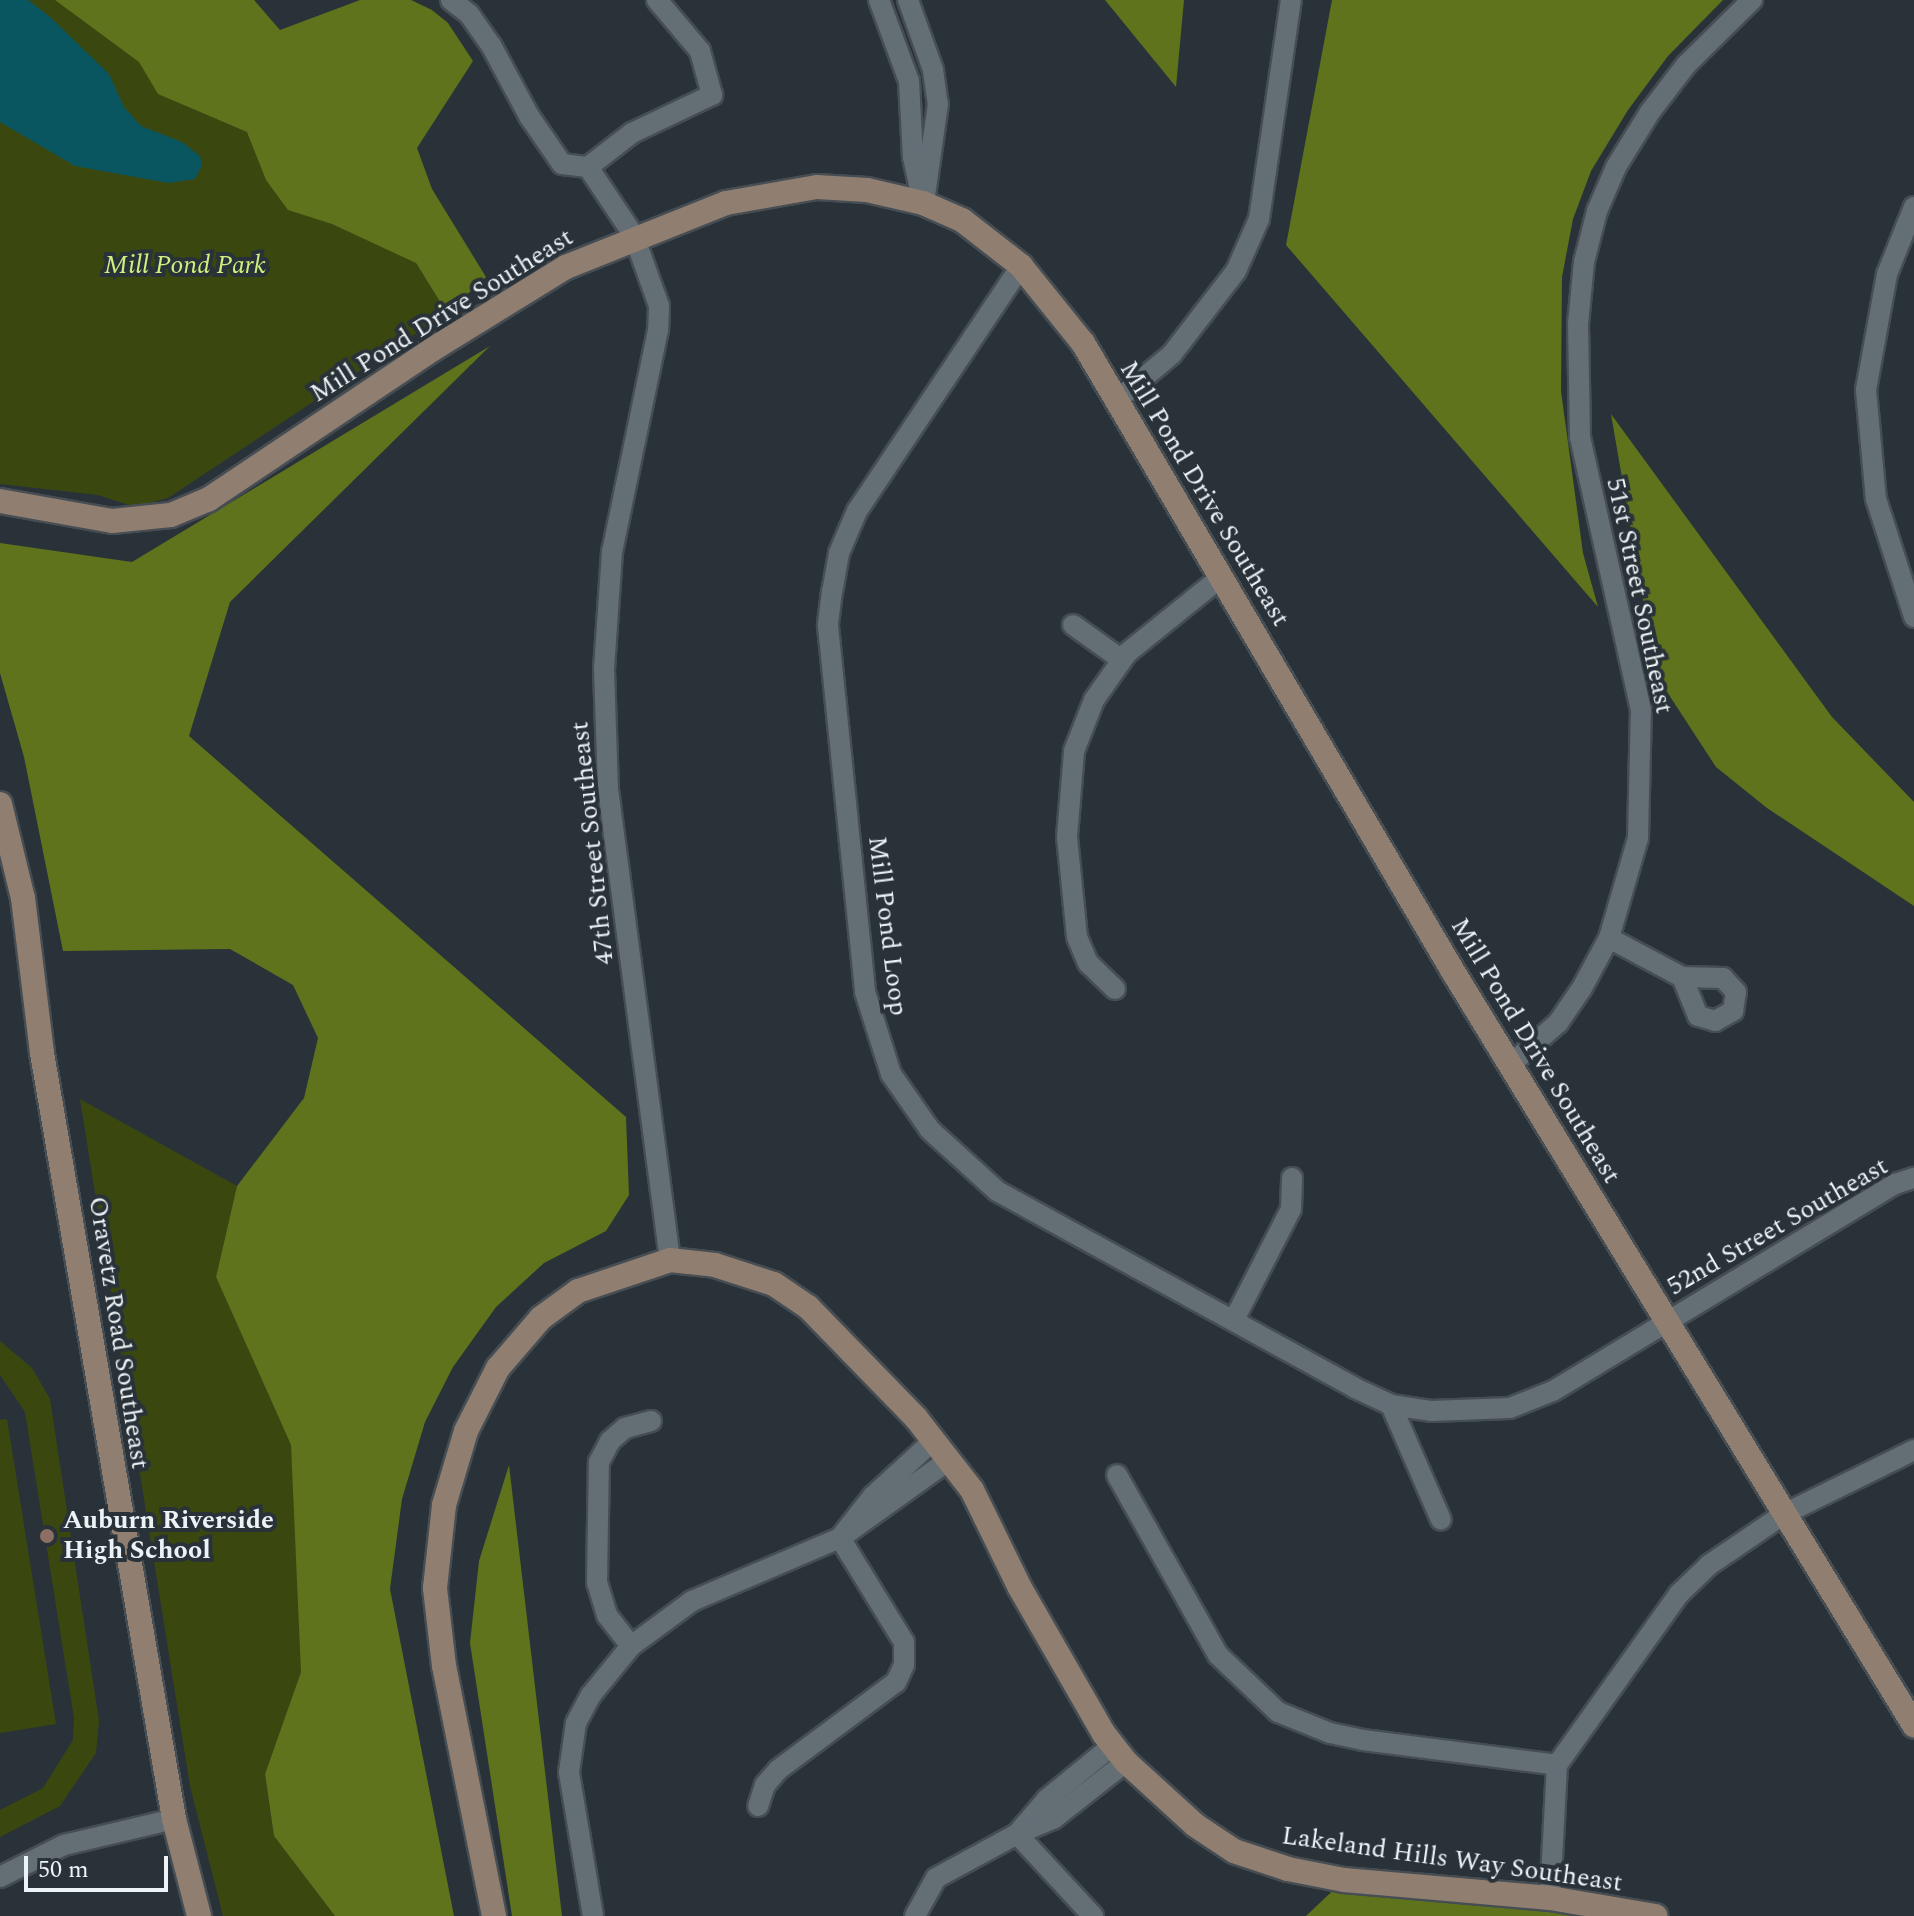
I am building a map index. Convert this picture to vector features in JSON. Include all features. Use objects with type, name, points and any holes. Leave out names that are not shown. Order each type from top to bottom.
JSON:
[{"type":"street","points":[[451,0],[469,14],[491,45],[529,116],[562,164],[588,167],[632,133],[712,95],[700,51],[657,0]]},
{"type":"street","points":[[879,0],[909,81],[913,157],[923,203]]},
{"type":"street","points":[[908,0],[933,70],[938,104],[923,203]]},
{"type":"street","points":[[1116,401],[1172,354],[1236,271],[1259,219],[1291,0]]},
{"type":"street","name":"51st Street Southeast","points":[[1510,1065],[1558,1023],[1609,938],[1638,838],[1641,710],[1580,437],[1578,324],[1584,262],[1616,167],[1650,112],[1686,65],[1752,0]]},
{"type":"street","name":"47th Street Southeast","points":[[588,167],[634,236],[655,289],[658,330],[612,552],[604,669],[608,789],[670,1260]]},
{"type":"street","name":"Mill Pond Drive Southeast","points":[[0,501],[142,522],[209,499],[443,342],[566,267],[634,236],[726,203],[817,187],[867,190],[923,203],[962,220],[1021,266],[1062,312],[1510,1065],[1914,1725]]},
{"type":"street","points":[[1914,207],[1884,285],[1866,390],[1876,499],[1914,617]]},
{"type":"street","name":"Mill Pond Loop","points":[[1021,266],[883,467],[839,553],[828,626],[865,992],[891,1074],[930,1130],[963,1165],[997,1191],[1391,1405],[1465,1412],[1510,1408],[1553,1391],[1668,1321]]},
{"type":"street","points":[[1115,989],[1094,970],[1079,946],[1067,823],[1069,779],[1083,725],[1122,660],[1152,628],[1220,578]]},
{"type":"street","points":[[1073,625],[1122,660]]},
{"type":"street","name":"Oravetz Road Southeast","points":[[0,804],[23,898],[42,1053],[174,1819],[199,1916]]},
{"type":"street","points":[[1609,938],[1682,977]]},
{"type":"street","points":[[1235,1318],[1291,1209],[1292,1178]]},
{"type":"street","name":"52nd Street Southeast","points":[[1668,1321],[1895,1184],[1914,1178]]},
{"type":"street","name":"Lakeland Hills Way Southeast","points":[[494,1916],[444,1666],[435,1588],[444,1505],[466,1431],[498,1368],[541,1318],[578,1291],[670,1260],[744,1273],[808,1307],[934,1440],[992,1523],[1054,1652],[1119,1754],[1195,1825],[1261,1863],[1344,1880],[1550,1898],[1655,1916]]},
{"type":"street","points":[[1391,1405],[1441,1520]]},
{"type":"street","points":[[631,1646],[607,1615],[597,1583],[599,1462],[610,1441],[625,1428],[651,1421]]},
{"type":"street","points":[[840,1538],[873,1496],[934,1440]]},
{"type":"street","points":[[1550,1898],[1557,1765],[1679,1594],[1709,1565],[1784,1514],[1914,1450]]},
{"type":"street","points":[[593,1916],[569,1748],[591,1695],[631,1646],[722,1585],[840,1538],[949,1460]]},
{"type":"street","points":[[1117,1475],[1218,1655],[1278,1712],[1330,1733],[1363,1740],[1557,1765]]},
{"type":"street","points":[[758,1806],[765,1785],[778,1770],[896,1682],[904,1665],[904,1642],[840,1538]]},
{"type":"street","points":[[915,1916],[936,1878],[1017,1834],[1047,1799],[1119,1754]]},
{"type":"street","points":[[0,1877],[64,1845],[174,1819]]},
{"type":"street","points":[[1017,1834],[1093,1916]]},
{"type":"green space","name":"Mill Pond Park","points":[[0,0],[113,0],[345,150],[447,313],[168,498],[135,507],[98,495],[0,484]]},
{"type":"green space","points":[[55,0],[254,0],[280,30],[360,0],[411,0],[432,10],[448,23],[473,61],[417,148],[432,189],[486,277],[447,313],[416,263],[332,224],[288,210],[266,180],[247,132],[158,94],[139,62]]},
{"type":"green space","points":[[1105,0],[1184,0],[1176,87]]},
{"type":"green space","points":[[1332,0],[1723,0],[1668,56],[1628,110],[1591,171],[1573,219],[1562,277],[1561,391],[1583,553],[1598,607],[1286,245]]},
{"type":"green space","points":[[490,346],[230,602],[189,736],[626,1117],[629,1195],[606,1231],[544,1263],[496,1307],[453,1367],[425,1422],[402,1499],[390,1589],[454,1916],[335,1916],[274,1836],[265,1774],[301,1672],[291,1445],[216,1277],[237,1186],[304,1098],[318,1038],[293,985],[230,949],[63,951],[24,757],[0,673],[0,543],[132,562]]},
{"type":"green space","points":[[1611,414],[1832,717],[1914,802],[1914,906],[1767,808],[1716,767],[1656,675]]},
{"type":"green space","points":[[80,1099],[237,1186],[216,1277],[291,1445],[302,1615],[301,1672],[265,1774],[274,1836],[335,1916],[223,1916],[190,1786]]},
{"type":"green space","points":[[0,1341],[32,1368],[50,1399],[99,1721],[96,1753],[60,1806],[0,1837],[0,1810],[43,1788],[73,1740],[74,1718],[25,1412],[0,1375]]},
{"type":"green space","points":[[7,1419],[56,1724],[0,1733],[0,1420]]},
{"type":"green space","points":[[509,1465],[562,1916],[512,1916],[470,1643],[479,1561]]},
{"type":"green space","points":[[1344,1880],[1655,1916],[1306,1916]]},
{"type":"water","points":[[0,0],[28,0],[49,16],[109,74],[124,107],[141,126],[182,142],[200,156],[202,165],[195,179],[168,183],[75,166],[0,122]]},
{"type":"place","name":"Auburn Riverside High School","points":[[47,1536]]}]
